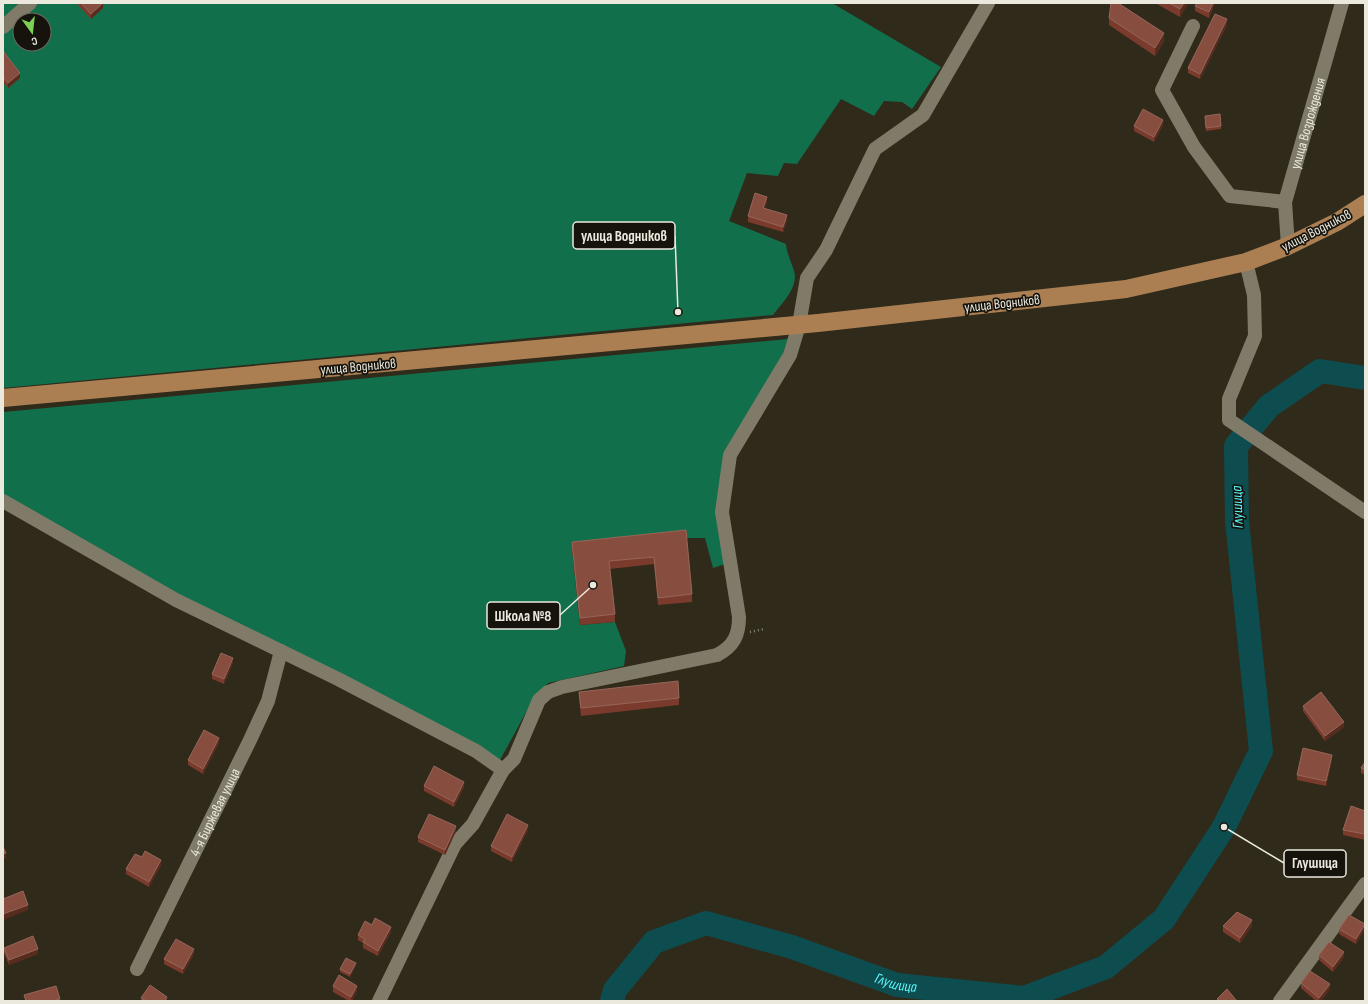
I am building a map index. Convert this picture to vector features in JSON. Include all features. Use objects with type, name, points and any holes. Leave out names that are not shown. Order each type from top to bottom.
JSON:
[{"type":"main road","name":"улица Водников","points":[[3,398],[799,325],[1126,289],[1246,262],[1288,246],[1337,222],[1365,204]]},
{"type":"street","points":[[3,27],[30,3]]},
{"type":"street","points":[[379,1001],[455,844],[473,824],[503,770],[514,759],[539,700],[548,692],[562,687],[717,654],[727,650],[736,640],[739,629],[739,617],[722,512],[730,454],[790,355],[799,325],[807,278],[826,250],[875,149],[923,115],[988,3]]},
{"type":"street","name":"улица Возрождения","points":[[1288,246],[1285,202],[1342,3]]},
{"type":"street","points":[[1192,26],[1162,90],[1194,147],[1230,196],[1285,202]]},
{"type":"street","points":[[1246,262],[1254,295],[1255,336],[1229,399],[1229,420],[1365,512]]},
{"type":"street","points":[[3,501],[176,600],[281,651],[476,751],[503,770]]},
{"type":"street","name":"4-я Биржевая улица","points":[[137,969],[268,701],[281,651]]},
{"type":"street","points":[[1280,1001],[1365,884]]},
{"type":"green space","points":[[3,3],[20,3],[3,18]]},
{"type":"green space","points":[[37,3],[832,3],[941,67],[912,109],[902,102],[884,101],[874,116],[841,99],[797,164],[784,163],[778,176],[747,173],[729,221],[786,244],[794,271],[795,277],[792,289],[773,315],[3,388],[3,33],[12,25],[12,52],[52,52],[52,12],[27,12]]},
{"type":"green space","points":[[788,339],[783,354],[724,455],[725,564],[713,568],[705,538],[686,538],[572,550],[580,625],[615,622],[626,651],[624,666],[548,683],[531,703],[499,762],[177,594],[3,494],[3,412]]},
{"type":"building","points":[[81,3],[103,3],[91,14]]},
{"type":"building","points":[[1111,3],[1118,3],[1164,33],[1155,48],[1109,18]]},
{"type":"building","points":[[1169,3],[1184,3],[1180,9]]},
{"type":"building","points":[[1197,3],[1213,3],[1209,12],[1195,6]]},
{"type":"building","points":[[1215,14],[1227,19],[1200,74],[1188,68]]},
{"type":"building","points":[[3,51],[20,73],[8,83],[3,77]]},
{"type":"building","points":[[1143,109],[1163,120],[1154,137],[1134,126]]},
{"type":"building","points":[[1220,114],[1221,126],[1206,128],[1205,116]]},
{"type":"building","points":[[755,193],[767,197],[763,208],[787,215],[783,227],[748,216]]},
{"type":"building","points":[[686,530],[692,594],[658,598],[654,557],[609,561],[615,614],[580,618],[572,542]]},
{"type":"building","points":[[221,653],[233,658],[224,679],[212,674]]},
{"type":"building","points":[[678,681],[679,698],[581,708],[579,692]]},
{"type":"building","points":[[1321,692],[1344,722],[1325,736],[1303,706]]},
{"type":"building","points":[[204,730],[219,738],[203,769],[188,760]]},
{"type":"building","points":[[1303,748],[1332,755],[1326,781],[1297,775]]},
{"type":"building","points":[[1365,762],[1365,770],[1361,768]]},
{"type":"building","points":[[434,766],[464,782],[454,802],[424,786]]},
{"type":"building","points":[[1351,806],[1365,811],[1365,834],[1343,830]]},
{"type":"building","points":[[429,814],[456,826],[445,850],[418,837]]},
{"type":"building","points":[[507,814],[528,825],[512,857],[491,846]]},
{"type":"building","points":[[3,847],[6,853],[3,854]]},
{"type":"building","points":[[145,851],[161,860],[149,882],[126,869],[135,854],[142,857]]},
{"type":"building","points":[[23,891],[28,905],[3,914],[3,899]]},
{"type":"building","points":[[1237,912],[1252,920],[1240,938],[1223,926]]},
{"type":"building","points":[[1349,915],[1365,924],[1356,939],[1339,929]]},
{"type":"building","points":[[375,918],[391,927],[378,951],[363,942],[365,939],[358,935],[365,921],[372,925]]},
{"type":"building","points":[[33,936],[38,949],[9,960],[4,948]]},
{"type":"building","points":[[176,939],[194,949],[183,969],[164,959]]},
{"type":"building","points":[[1329,942],[1344,952],[1333,967],[1319,955]]},
{"type":"building","points":[[346,958],[356,963],[350,974],[340,969]]},
{"type":"building","points":[[1310,971],[1330,984],[1319,998],[1301,983]]},
{"type":"building","points":[[339,975],[357,986],[351,997],[333,986]]},
{"type":"building","points":[[150,985],[167,997],[165,1001],[146,1001],[141,998]]},
{"type":"building","points":[[56,986],[60,999],[53,1001],[26,1001],[24,995]]},
{"type":"building","points":[[1227,989],[1236,1000],[1219,1001],[1217,999]]},
{"type":"waterway","name":"Глушица","points":[[612,1001],[615,990],[654,942],[706,923],[792,947],[897,985],[1024,998],[1106,967],[1164,919],[1224,827],[1261,751],[1237,521],[1236,446],[1269,406],[1320,371],[1365,378]]},
{"type":"place","name":"улица Водников","points":[[678,312]]},
{"type":"place","name":"Школа №8","points":[[593,585]]},
{"type":"place","name":"Глушица","points":[[1224,827]]}]
